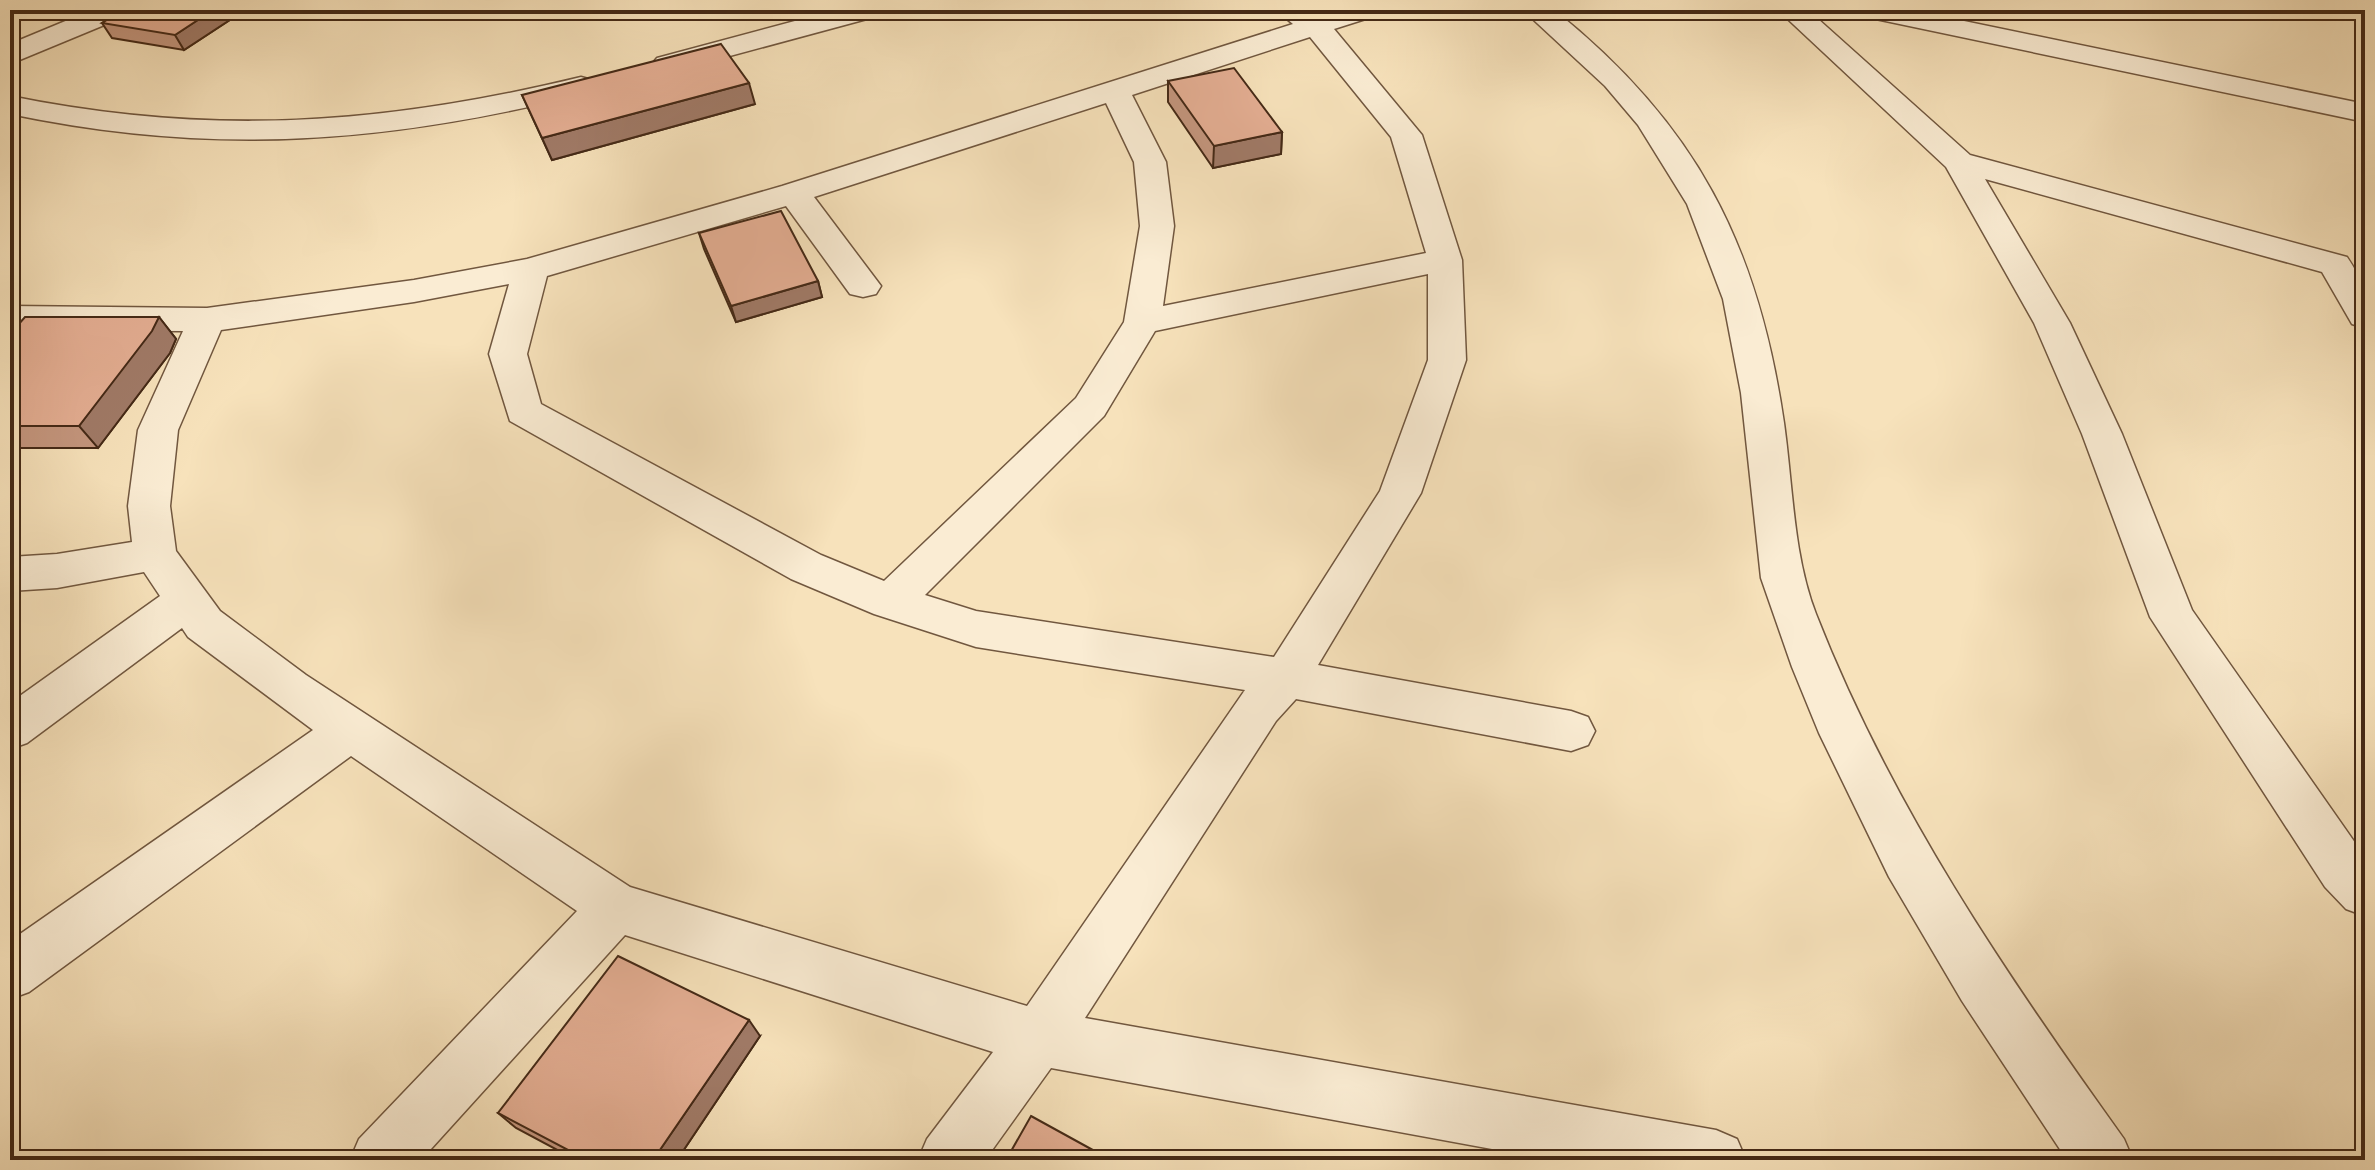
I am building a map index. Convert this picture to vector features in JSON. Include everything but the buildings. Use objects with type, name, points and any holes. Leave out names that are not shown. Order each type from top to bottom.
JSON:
[{"type":"street","points":[[10,55],[116,10]]},
{"type":"street","points":[[642,70],[868,10]]},
{"type":"street","points":[[10,318],[207,320],[414,291],[531,269],[794,193],[1116,93],[1303,18],[1365,10]]},
{"type":"street","points":[[1537,10],[1611,75],[1658,129],[1704,198],[1734,267],[1753,351],[1785,586],[1836,719],[1915,878],[2023,1047],[2103,1160]]},
{"type":"street","points":[[1792,10],[1959,162],[2052,323],[2102,434],[2172,617],[2343,870],[2365,892]]},
{"type":"street","points":[[1871,10],[2365,113]]},
{"type":"street","points":[[948,1160],[1039,1038],[1259,707],[1286,678],[1400,493],[1447,360],[1445,260],[1406,135],[1303,18]]},
{"type":"street","points":[[10,105],[207,133],[307,131],[418,120],[551,95],[612,78]]},
{"type":"street","points":[[890,602],[1090,407],[1142,322],[1157,226],[1150,162],[1116,93]]},
{"type":"street","points":[[1959,162],[2335,265],[2365,316]]},
{"type":"street","points":[[794,193],[863,286]]},
{"type":"street","points":[[1142,322],[1445,260]]},
{"type":"street","points":[[531,269],[508,354],[524,412],[806,567],[890,602],[976,629],[1286,678],[1571,731]]},
{"type":"street","points":[[207,320],[158,430],[149,506],[155,554],[187,600],[204,624],[289,689],[616,907],[1039,1038],[1716,1160]]},
{"type":"street","points":[[10,574],[57,571],[155,554]]},
{"type":"street","points":[[10,729],[187,600]]},
{"type":"street","points":[[10,973],[350,730]]},
{"type":"street","points":[[380,1160],[616,907]]}]
